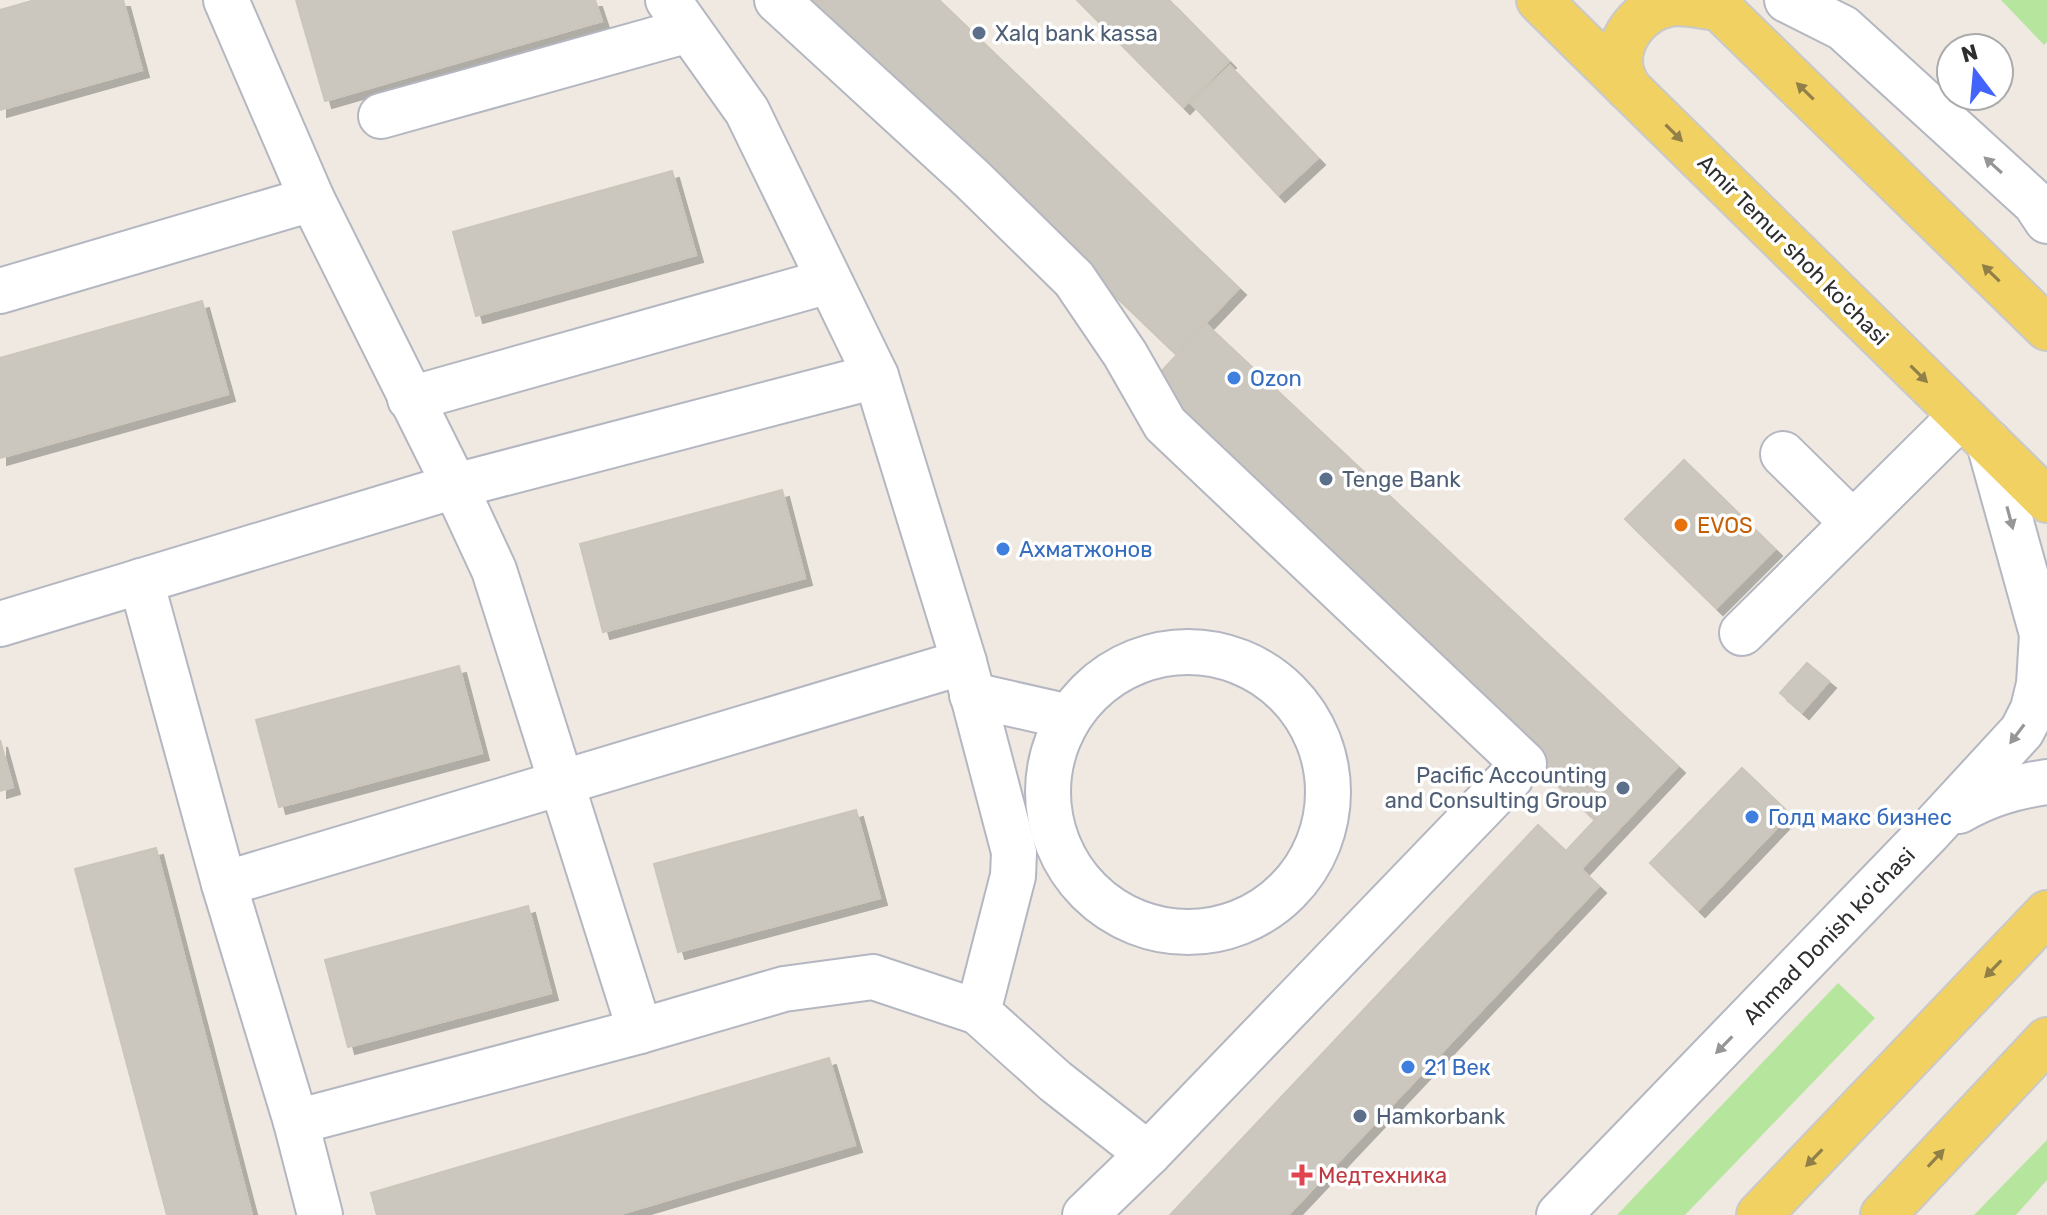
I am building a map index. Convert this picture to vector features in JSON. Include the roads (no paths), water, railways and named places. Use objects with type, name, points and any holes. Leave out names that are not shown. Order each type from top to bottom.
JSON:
[{"type":"main road","name":"Amir Temur shoh ko'chasi","points":[[1539,0],[2047,500]]},
{"type":"main road","points":[[1628,88],[1621,70],[1622,48],[1631,28],[1647,12],[1670,4],[1716,4],[2047,328]]},
{"type":"main road","points":[[1759,1215],[2047,913]]},
{"type":"main road","points":[[1883,1215],[2047,1040]]},
{"type":"street","points":[[226,0],[312,199],[494,570],[640,1031]]},
{"type":"street","points":[[777,0],[972,179],[1074,279],[1125,354],[1165,424],[1517,770],[1148,1154],[1085,1215]]},
{"type":"street","points":[[1787,0],[1843,28],[2035,203],[2047,221]]},
{"type":"street","points":[[381,116],[679,15],[747,111],[876,376],[968,679],[1014,852],[1013,876],[978,1012]]},
{"type":"street","points":[[0,291],[312,199]]},
{"type":"street","points":[[410,399],[829,281]]},
{"type":"street","points":[[0,624],[455,486],[876,376]]},
{"type":"street","points":[[1742,633],[1853,523],[1975,429]]},
{"type":"street","name":"Ahmad Donish ko'chasi","points":[[1559,1215],[1928,833],[2022,731],[2033,709],[2039,684],[2042,634],[1975,429]]},
{"type":"street","points":[[1783,454],[1853,523]]},
{"type":"street","points":[[141,581],[224,884],[296,1122],[320,1215]]},
{"type":"street","points":[[1193,651],[1241,661],[1283,687],[1313,726],[1328,773],[1327,812],[1312,859],[1282,897],[1240,923],[1216,930],[1167,931],[1120,916],[1082,885],[1056,844],[1046,796],[1050,761],[1069,717],[1102,680],[1145,658],[1193,651]]},
{"type":"street","points":[[224,884],[562,783],[968,679],[1069,717]]},
{"type":"street","points":[[1928,833],[1984,796],[2016,786],[2047,782]]},
{"type":"street","points":[[296,1122],[640,1031],[784,989],[873,977],[978,1012],[1055,1081],[1148,1154]]},
{"type":"place","name":"Xalq bank kassa","points":[[979,33]]},
{"type":"place","name":"Ozon","points":[[1234,378]]},
{"type":"place","name":"Tenge Bank","points":[[1326,479]]},
{"type":"place","name":"EVOS","points":[[1681,525]]},
{"type":"place","name":"Ахматжонов","points":[[1003,549]]},
{"type":"place","name":"Pacific Accounting and Consulting Group","points":[[1623,788]]},
{"type":"place","name":"Голд макс бизнес","points":[[1752,817]]},
{"type":"place","name":"21 Век","points":[[1408,1067]]},
{"type":"place","name":"Hamkorbank","points":[[1360,1116]]},
{"type":"place","name":"Медтехника","points":[[1302,1175]]}]
